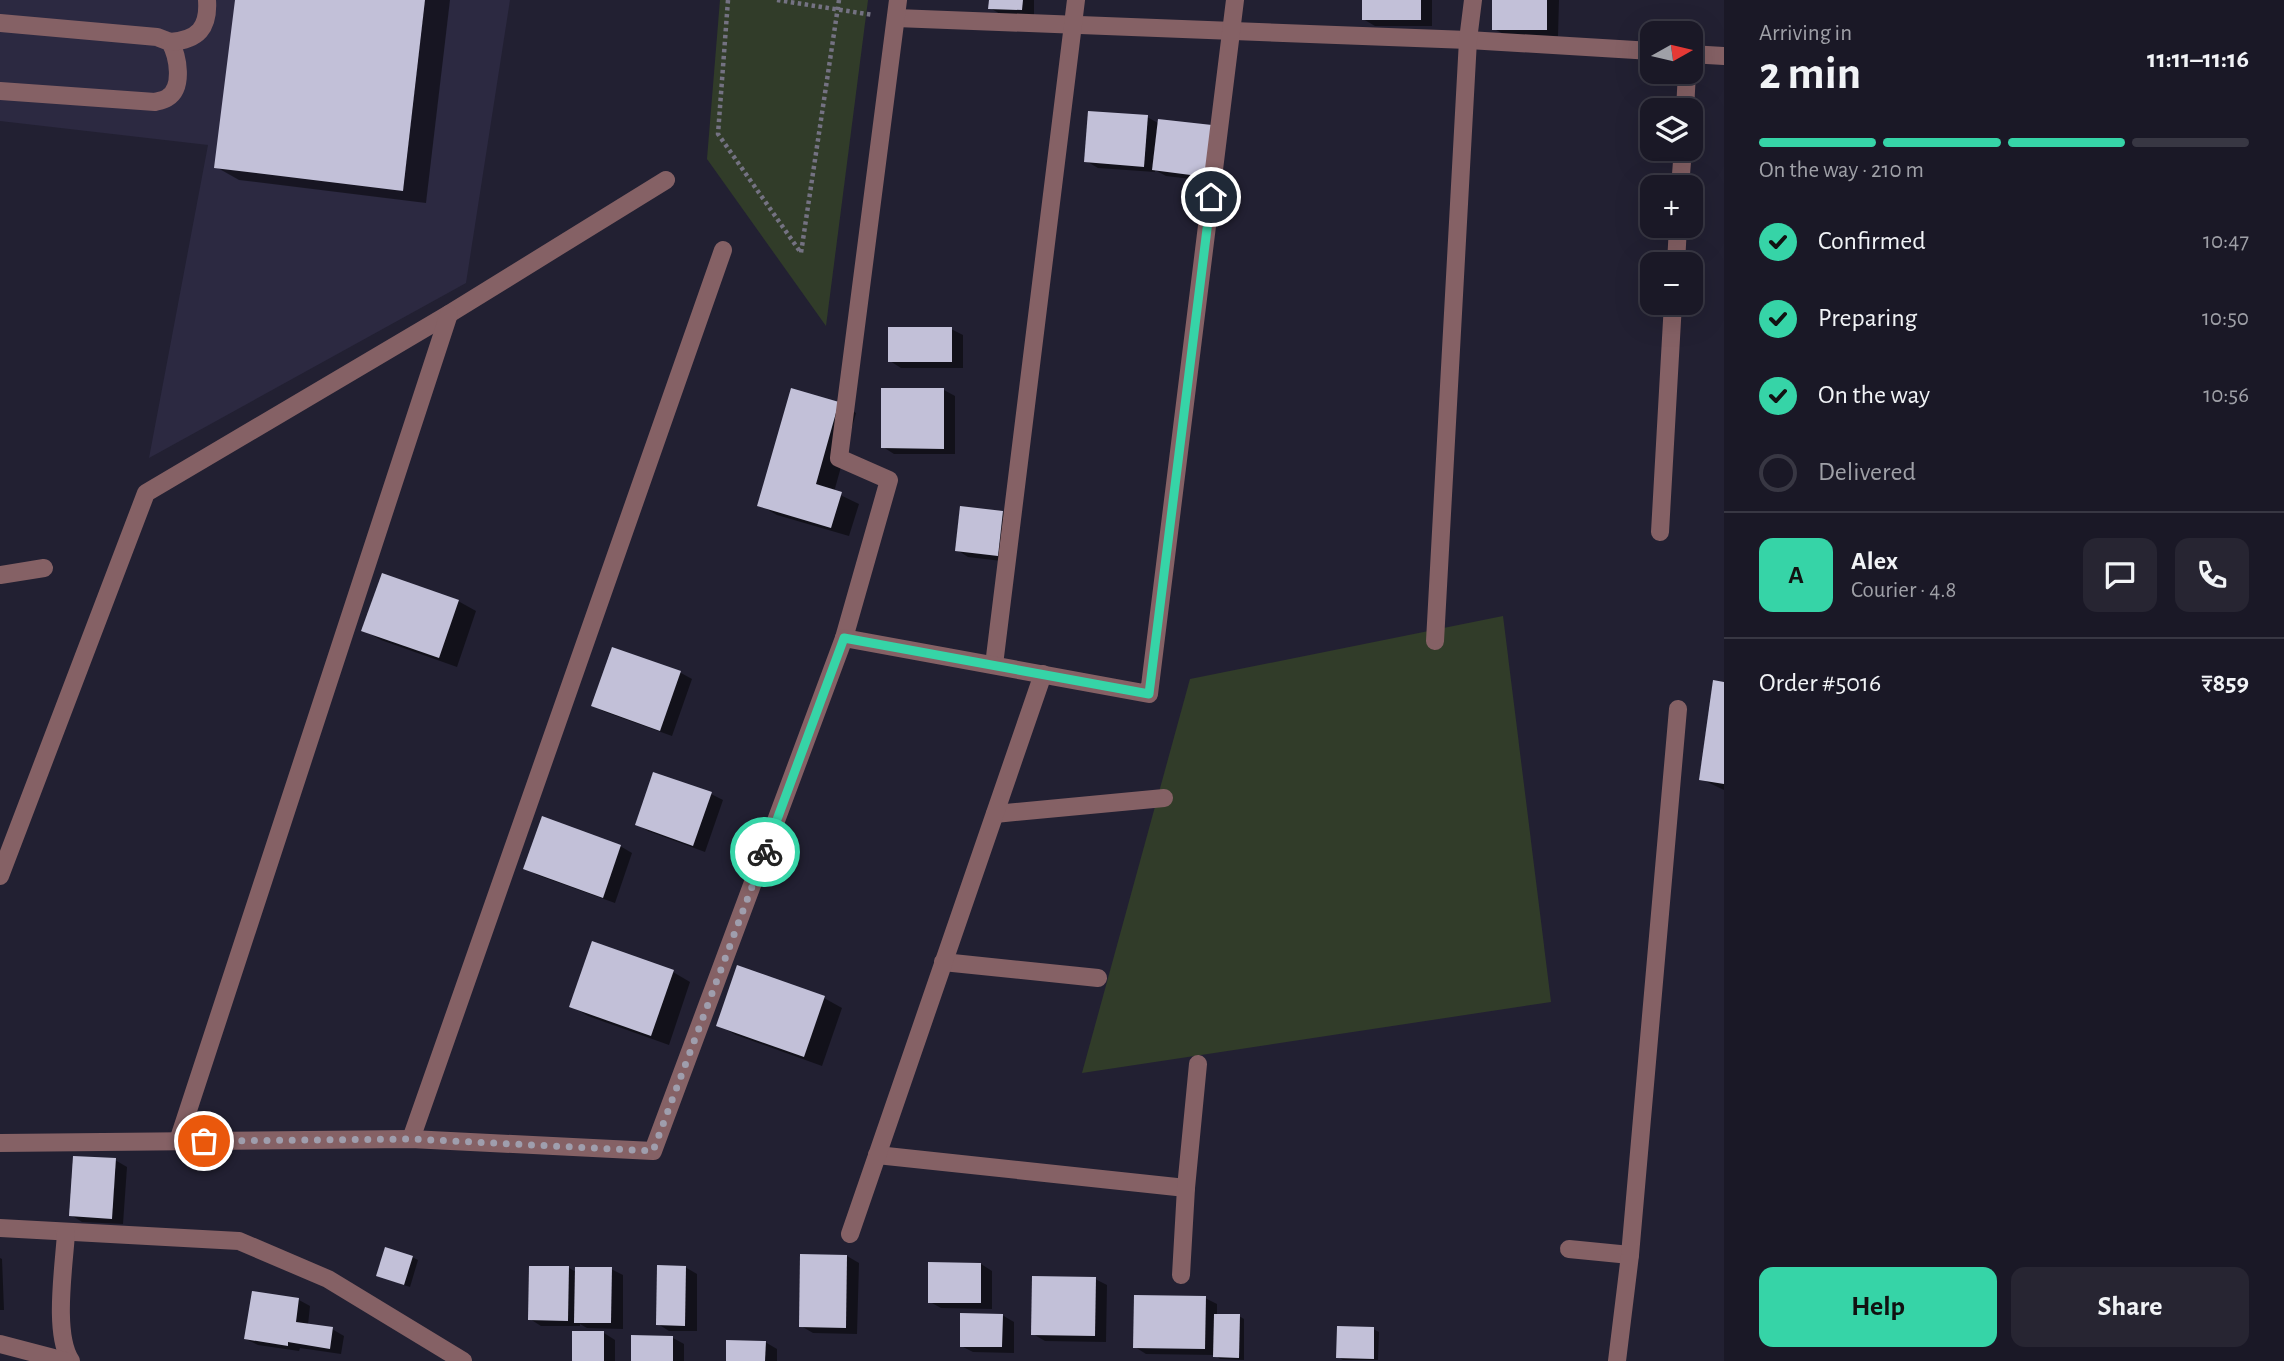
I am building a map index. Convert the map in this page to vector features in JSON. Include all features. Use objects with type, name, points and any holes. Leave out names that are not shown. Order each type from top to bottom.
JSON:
[{"type":"street","points":[[0,23],[157,37],[170,42],[187,41],[206,24],[207,0]]},
{"type":"street","points":[[994,665],[1076,0]]},
{"type":"street","points":[[844,638],[1149,694],[1235,0]]},
{"type":"street","points":[[1435,641],[1468,40],[1473,0]]},
{"type":"street","points":[[0,1143],[411,1139],[653,1151],[844,638],[889,480],[839,458],[897,9],[1073,24],[1468,40],[1640,50]]},
{"type":"street","points":[[0,91],[155,102],[167,98],[175,91],[178,64],[170,42]]},
{"type":"street","points":[[1703,54],[1724,55]]},
{"type":"street","points":[[0,876],[146,493],[449,314],[666,180]]},
{"type":"street","points":[[411,1139],[723,250]]},
{"type":"street","points":[[177,1141],[449,314]]},
{"type":"street","points":[[1660,532],[1672,315]]},
{"type":"street","points":[[0,575],[44,568]]},
{"type":"street","points":[[850,1234],[1043,674]]},
{"type":"street","points":[[1618,1361],[1630,1255],[1678,709]]},
{"type":"street","points":[[995,814],[1164,798]]},
{"type":"street","points":[[943,962],[1098,978]]},
{"type":"street","points":[[1181,1275],[1198,1064]]},
{"type":"street","points":[[877,1155],[1186,1188]]},
{"type":"street","points":[[0,1228],[239,1241],[328,1279],[463,1361]]},
{"type":"street","points":[[66,1233],[61,1334],[65,1351],[71,1361]]},
{"type":"street","points":[[1569,1249],[1630,1255]]},
{"type":"street","points":[[0,1344],[65,1361]]},
{"type":"path","points":[[728,0],[718,134],[801,253],[839,0]]},
{"type":"path","points":[[777,0],[837,9],[897,9]]},
{"type":"shaded area","points":[[0,0],[510,0],[466,283],[149,458],[208,145],[0,121]]},
{"type":"green space","points":[[720,0],[868,0],[826,326],[707,159]]},
{"type":"green space","points":[[1503,616],[1551,1002],[1082,1073],[1190,679]]},
{"type":"building","points":[[235,0],[425,0],[403,191],[214,168]]},
{"type":"building","points":[[989,0],[1023,0],[1022,10],[988,9]]},
{"type":"building","points":[[1362,0],[1421,0],[1421,20],[1362,20]]},
{"type":"building","points":[[1492,0],[1547,0],[1547,30],[1492,30]]},
{"type":"building","points":[[1088,111],[1148,115],[1144,167],[1084,162]]},
{"type":"building","points":[[1158,119],[1212,125],[1206,177],[1152,170]]},
{"type":"building","points":[[888,327],[952,327],[952,362],[888,362]]},
{"type":"building","points":[[791,388],[839,402],[816,484],[842,492],[831,528],[757,506]]},
{"type":"building","points":[[881,388],[944,388],[944,449],[881,448]]},
{"type":"building","points":[[960,506],[1003,511],[998,556],[955,551]]},
{"type":"building","points":[[382,573],[459,600],[439,658],[361,631]]},
{"type":"building","points":[[612,647],[681,671],[660,731],[591,706]]},
{"type":"building","points":[[1713,680],[1724,682],[1724,784],[1699,780]]},
{"type":"building","points":[[653,772],[712,792],[693,846],[635,825]]},
{"type":"building","points":[[542,816],[621,845],[603,898],[523,869]]},
{"type":"building","points":[[592,941],[674,970],[651,1036],[569,1007]]},
{"type":"building","points":[[737,965],[825,996],[804,1057],[716,1026]]},
{"type":"building","points":[[73,1156],[116,1158],[112,1219],[69,1216]]},
{"type":"building","points":[[385,1247],[413,1256],[404,1285],[376,1276]]},
{"type":"building","points":[[800,1254],[847,1255],[846,1328],[799,1327]]},
{"type":"building","points":[[928,1262],[981,1263],[981,1303],[928,1303]]},
{"type":"building","points":[[657,1265],[686,1266],[685,1326],[656,1325]]},
{"type":"building","points":[[529,1266],[569,1266],[568,1321],[528,1320]]},
{"type":"building","points":[[575,1267],[612,1267],[611,1323],[574,1323]]},
{"type":"building","points":[[1032,1276],[1096,1277],[1095,1336],[1031,1335]]},
{"type":"building","points":[[252,1291],[299,1298],[296,1322],[333,1327],[330,1349],[288,1342],[288,1346],[244,1339]]},
{"type":"building","points":[[1134,1295],[1206,1296],[1205,1349],[1133,1348]]},
{"type":"building","points":[[960,1313],[1003,1314],[1002,1347],[960,1347]]},
{"type":"building","points":[[1214,1314],[1240,1314],[1239,1358],[1213,1357]]},
{"type":"building","points":[[1337,1326],[1374,1327],[1374,1359],[1336,1358]]},
{"type":"building","points":[[572,1331],[604,1331],[604,1361],[572,1361]]},
{"type":"building","points":[[631,1335],[673,1336],[673,1361],[631,1361]]},
{"type":"building","points":[[726,1340],[766,1341],[765,1361],[726,1361]]},
{"type":"way so far","points":[[204,1141],[411,1139],[653,1151],[765,852]]},
{"type":"route","points":[[765,852],[844,638],[1149,694],[1211,197]]}]
